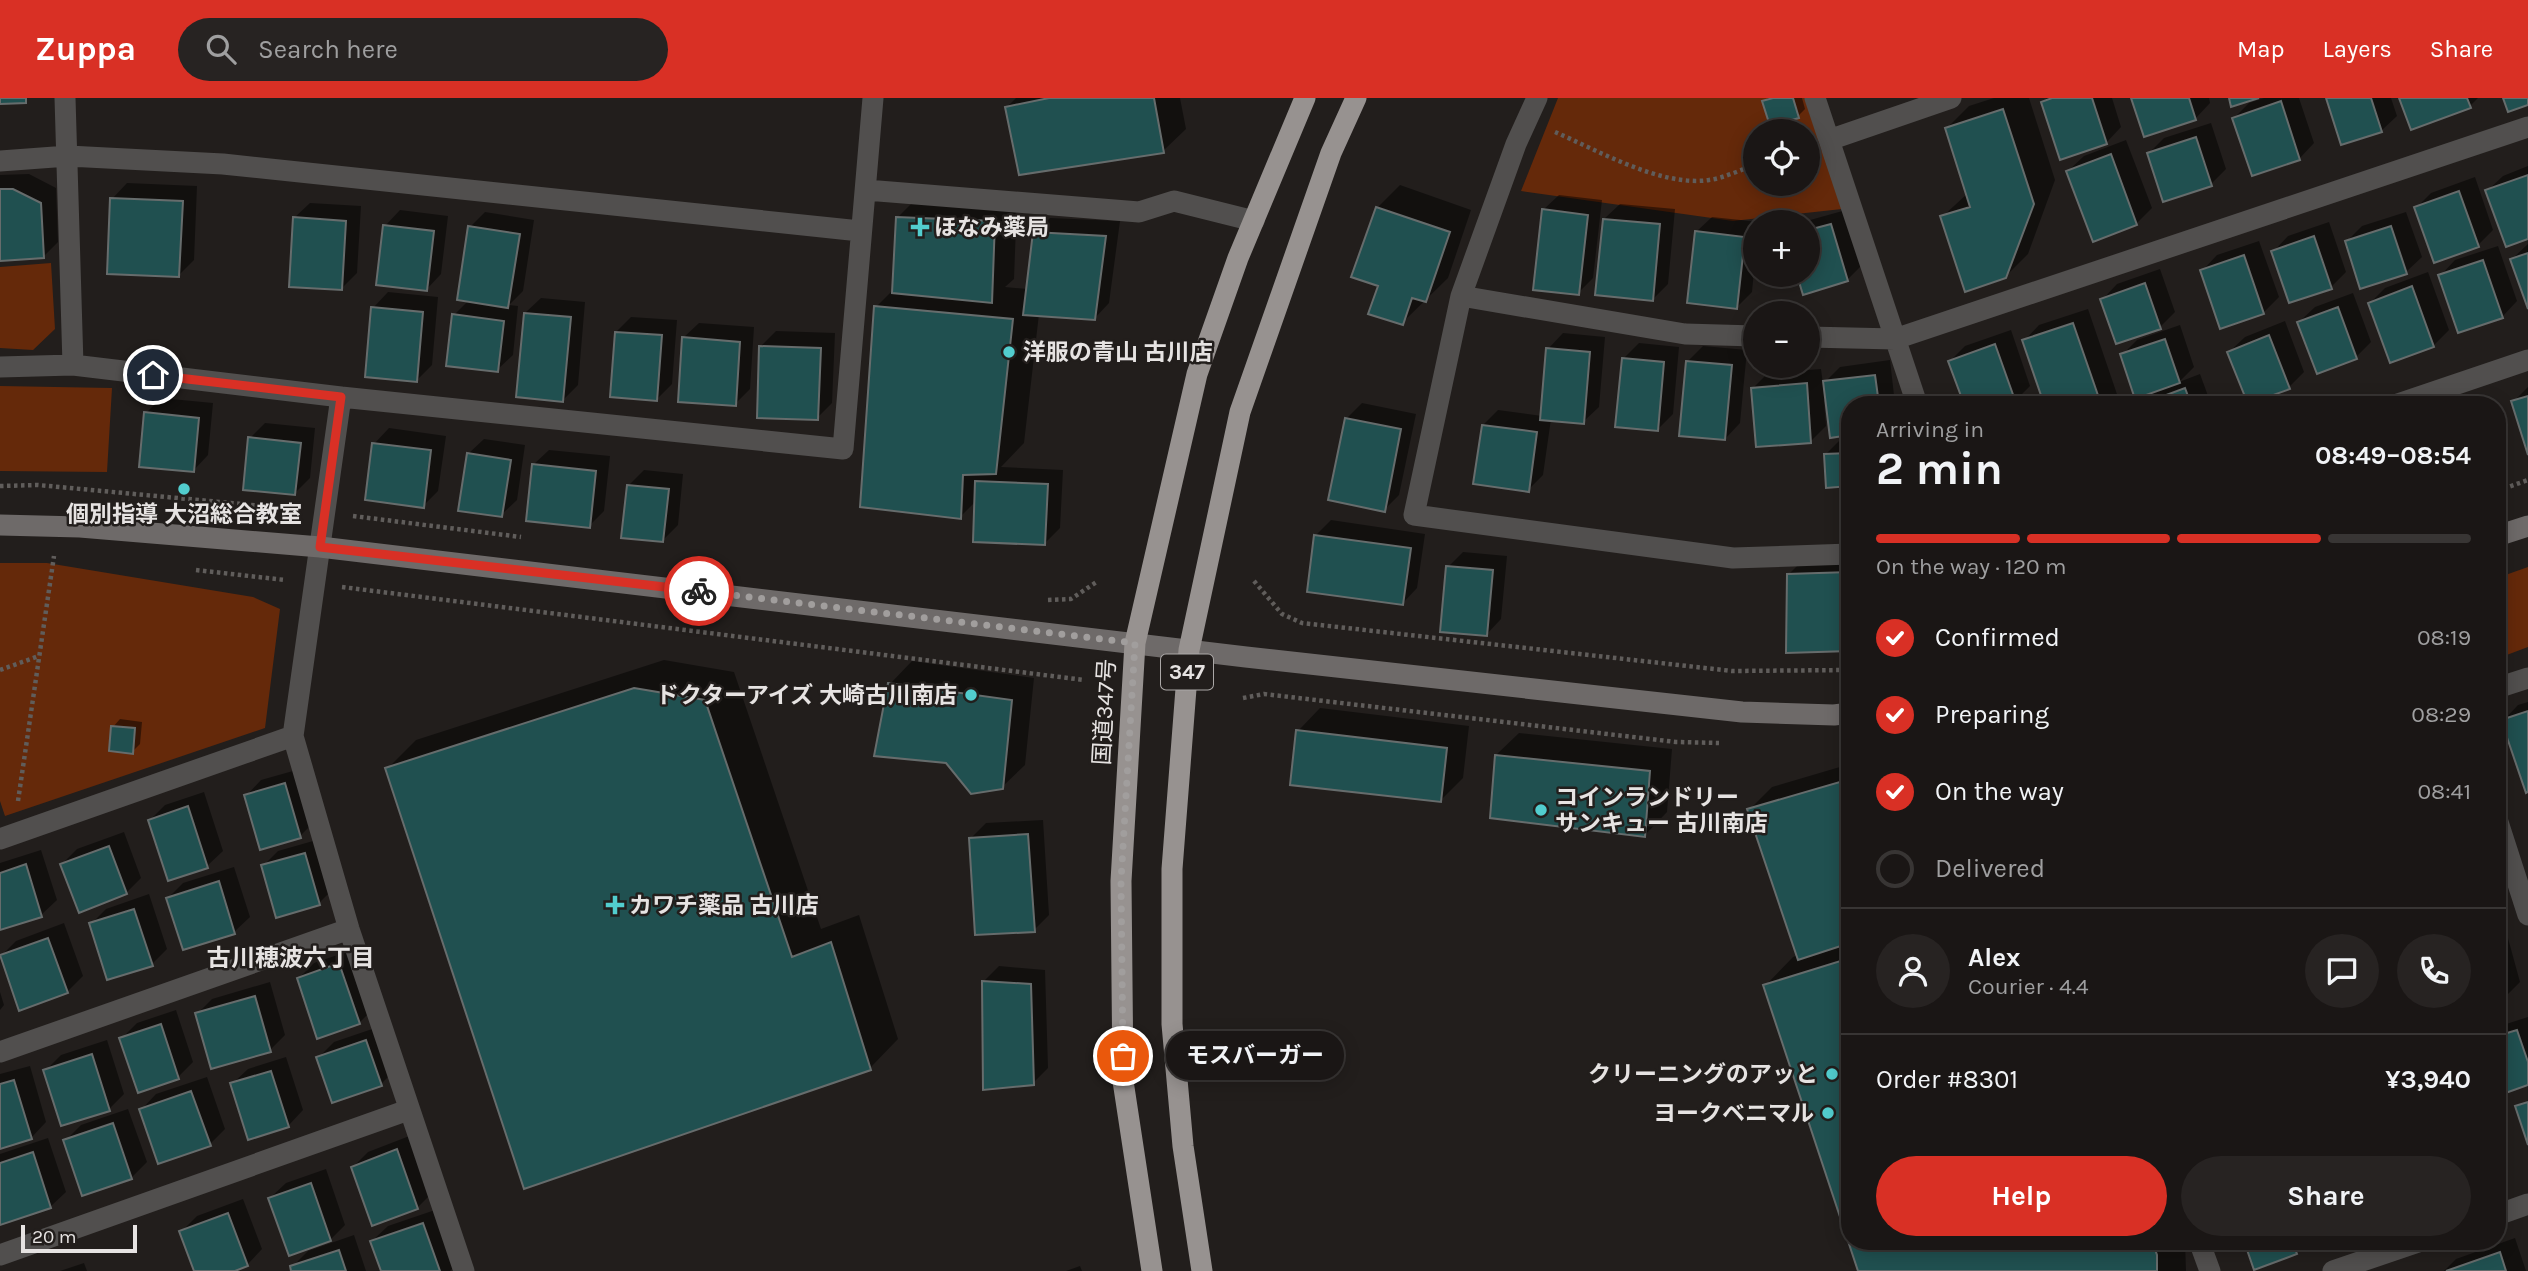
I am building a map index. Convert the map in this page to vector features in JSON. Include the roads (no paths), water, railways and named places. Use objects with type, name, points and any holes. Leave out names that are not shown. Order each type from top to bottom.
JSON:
[{"type":"highway","name":"国道347号","points":[[1152,1271],[1124,1081],[1121,881],[1135,643],[1198,374],[1238,258],[1305,98]]},
{"type":"highway","name":"347","points":[[1202,1271],[1183,1146],[1172,1024],[1172,869],[1189,650],[1240,412],[1331,153],[1356,98]]},
{"type":"street","points":[[65,98],[73,365]]},
{"type":"street","points":[[0,367],[73,365],[341,397],[843,449],[873,98]]},
{"type":"street","points":[[1537,98],[1461,296],[1414,515],[1733,558],[1841,554]]},
{"type":"street","points":[[1815,98],[1914,396]]},
{"type":"street","points":[[1829,140],[1951,98]]},
{"type":"street","points":[[1820,337],[1895,339],[2528,127]]},
{"type":"street","points":[[0,161],[68,156],[223,164],[860,231]]},
{"type":"street","points":[[866,190],[1139,212],[1174,201],[1254,221]]},
{"type":"street","points":[[1461,296],[1685,334],[1743,336]]},
{"type":"street","points":[[2422,396],[2528,360]]},
{"type":"street","points":[[341,397],[293,736],[349,929],[464,1271]]},
{"type":"street","points":[[0,525],[80,527],[320,547],[1189,650],[1742,712],[1841,714]]},
{"type":"street","points":[[2506,533],[2528,526]]},
{"type":"street","points":[[2506,685],[2528,678]]},
{"type":"street","points":[[7,837],[293,736]]},
{"type":"street","points":[[2506,847],[2528,915]]},
{"type":"street","points":[[0,1052],[349,929]]},
{"type":"street","points":[[0,1255],[408,1110]]},
{"type":"street","points":[[2506,1212],[2528,1204]]},
{"type":"street","points":[[2202,1250],[2210,1271]]},
{"type":"street","points":[[2333,1271],[2392,1250]]},
{"type":"place","name":"ほなみ薬局","points":[[920,227]]},
{"type":"place","name":"洋服の青山 古川店","points":[[1009,352]]},
{"type":"place","name":"個別指導 大沼総合教室","points":[[184,489]]},
{"type":"place","name":"ドクターアイズ 大崎古川南店","points":[[971,695]]},
{"type":"place","name":"コインランドリー サンキュー 古川南店","points":[[1541,810]]},
{"type":"place","name":"カワチ薬品 古川店","points":[[615,905]]},
{"type":"place","name":"モスバーガー","points":[[1123,1056]]},
{"type":"place","name":"クリーニングのアッと","points":[[1832,1074]]},
{"type":"place","name":"ヨークベニマル","points":[[1828,1113]]},
{"type":"district","name":"古川穂波六丁目","points":[[291,958]]}]
